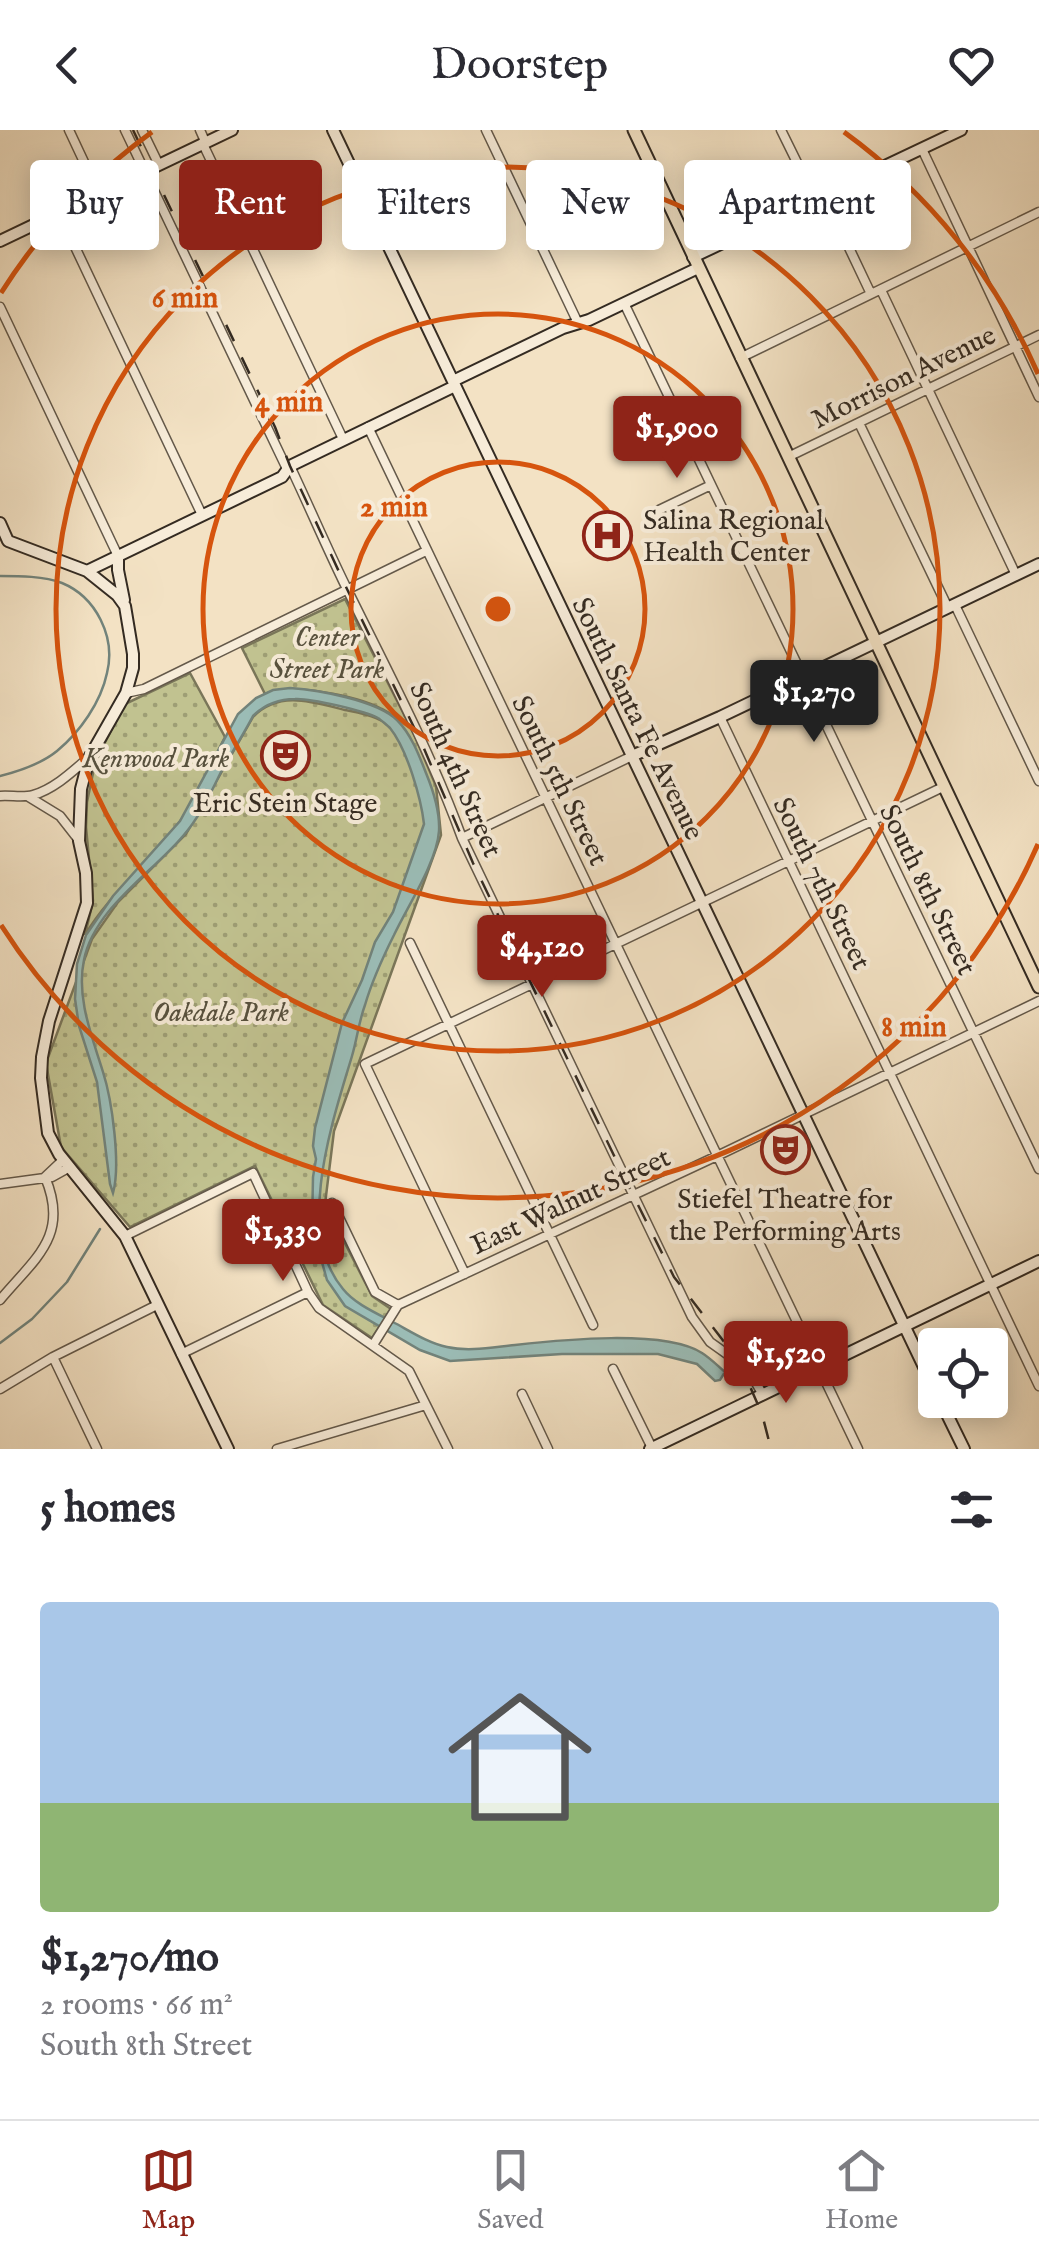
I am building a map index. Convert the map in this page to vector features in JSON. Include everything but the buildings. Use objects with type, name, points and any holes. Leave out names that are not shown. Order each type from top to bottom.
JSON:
[{"type":"main road","points":[[634,130],[1039,986]]},
{"type":"street","points":[[68,130],[82,160]]},
{"type":"street","name":"South 4th Street","points":[[126,130],[140,160]]},
{"type":"street","points":[[142,130],[157,160]]},
{"type":"street","points":[[200,130],[203,144],[343,439]]},
{"type":"street","points":[[159,165],[232,130]]},
{"type":"street","name":"South Santa Fe Avenue","points":[[333,130],[918,1355]]},
{"type":"street","points":[[486,130],[578,323]]},
{"type":"street","points":[[781,130],[798,160]]},
{"type":"street","points":[[930,130],[936,142]]},
{"type":"street","points":[[899,160],[961,130]]},
{"type":"street","points":[[922,149],[1039,397]]},
{"type":"street","name":"South 4th Street","points":[[159,199],[416,727],[462,838],[692,1317],[710,1342],[748,1369],[763,1395]]},
{"type":"street","points":[[740,358],[1039,212]]},
{"type":"street","points":[[0,241],[30,227]]},
{"type":"street","points":[[77,250],[202,515]]},
{"type":"street","points":[[87,572],[282,477],[289,468],[343,439],[563,328],[624,304],[720,250]]},
{"type":"street","points":[[848,250],[871,294]]},
{"type":"street","points":[[881,290],[1016,575]]},
{"type":"street","name":"South 8th Street","points":[[624,304],[1039,1169]]},
{"type":"street","points":[[0,307],[118,556],[134,662],[126,693],[89,758],[81,789],[79,840],[87,903],[49,1021],[42,1057],[48,1133],[66,1164],[124,1236],[228,1449]]},
{"type":"street","name":"Morrison Avenue","points":[[788,458],[1039,334]]},
{"type":"street","points":[[859,422],[1039,782]]},
{"type":"street","name":"South 5th Street","points":[[368,428],[858,1449]]},
{"type":"street","points":[[659,510],[712,485]]},
{"type":"street","points":[[0,524],[4,542],[87,572],[125,606]]},
{"type":"street","points":[[126,693],[144,688],[426,551]]},
{"type":"street","points":[[462,838],[1039,564]]},
{"type":"street","name":"South 7th Street","points":[[720,717],[1039,1386]]},
{"type":"street","points":[[29,797],[60,781],[89,758]]},
{"type":"street","points":[[465,1274],[365,1064],[944,787]]},
{"type":"street","points":[[0,796],[29,797],[60,816],[79,840]]},
{"type":"street","points":[[410,944],[593,1325]]},
{"type":"street","name":"East Walnut Street","points":[[398,1305],[1039,1000]]},
{"type":"street","points":[[0,1184],[45,1177],[66,1164]]},
{"type":"street","points":[[124,1236],[253,1173],[319,1308],[376,1342],[410,1371],[448,1449]]},
{"type":"street","points":[[0,1300],[51,1237],[54,1213],[45,1177]]},
{"type":"street","points":[[332,1202],[374,1292],[398,1305],[376,1342]]},
{"type":"street","points":[[613,1369],[651,1449],[1039,1261]]},
{"type":"street","points":[[181,1354],[308,1292]]},
{"type":"street","points":[[0,1389],[52,1357],[157,1304]]},
{"type":"street","points":[[52,1357],[96,1449]]},
{"type":"street","points":[[522,1394],[548,1449]]},
{"type":"street","points":[[277,1449],[426,1405]]},
{"type":"street","points":[[949,1418],[964,1449]]},
{"type":"green space","name":"Oakdale Park","points":[[345,599],[436,786],[441,835],[334,1131],[325,1204],[372,1296],[391,1309],[372,1338],[323,1305],[255,1166],[130,1227],[61,1147],[46,1063],[92,939],[118,902],[186,834],[253,717],[274,703],[297,700],[365,714],[405,731],[389,713],[357,699],[290,689],[265,694],[242,648]]},
{"type":"green space","name":"Kenwood Park","points":[[190,673],[225,737],[181,820],[85,935],[93,901],[87,802],[100,752],[125,704]]},
{"type":"water","points":[[290,688],[361,702],[397,720],[420,759],[438,817],[433,856],[368,996],[328,1143],[319,1207],[321,1237],[329,1265],[343,1289],[373,1312],[447,1347],[481,1349],[611,1338],[663,1341],[705,1355],[725,1372],[720,1380],[715,1381],[697,1364],[658,1354],[562,1354],[450,1361],[420,1350],[345,1306],[327,1280],[312,1227],[315,1128],[342,1023],[375,942],[393,912],[424,824],[412,774],[396,737],[379,719],[362,712],[295,699],[277,701],[257,712],[189,829],[99,924],[84,960],[82,988],[112,1115],[116,1150],[113,1193],[97,1082],[79,1026],[75,999],[77,964],[86,935],[113,896],[180,821],[238,714],[256,698]]},
{"type":"waterway","points":[[0,576],[47,579],[74,589],[94,608],[109,646],[100,695],[74,735],[44,760],[0,776]]},
{"type":"waterway","points":[[0,1343],[32,1319],[67,1282],[100,1229]]},
{"type":"railway","points":[[133,130],[275,427],[473,863],[633,1195],[674,1277],[745,1375],[762,1414],[771,1449]]},
{"type":"place","name":"Salina Regional Health Center","points":[[608,535]]},
{"type":"place","name":"Eric Stein Stage","points":[[285,755]]},
{"type":"place","name":"Stiefel Theatre for the Performing Arts","points":[[785,1150]]},
{"type":"park label","name":"Center Street Park","points":[[327,652]]}]
